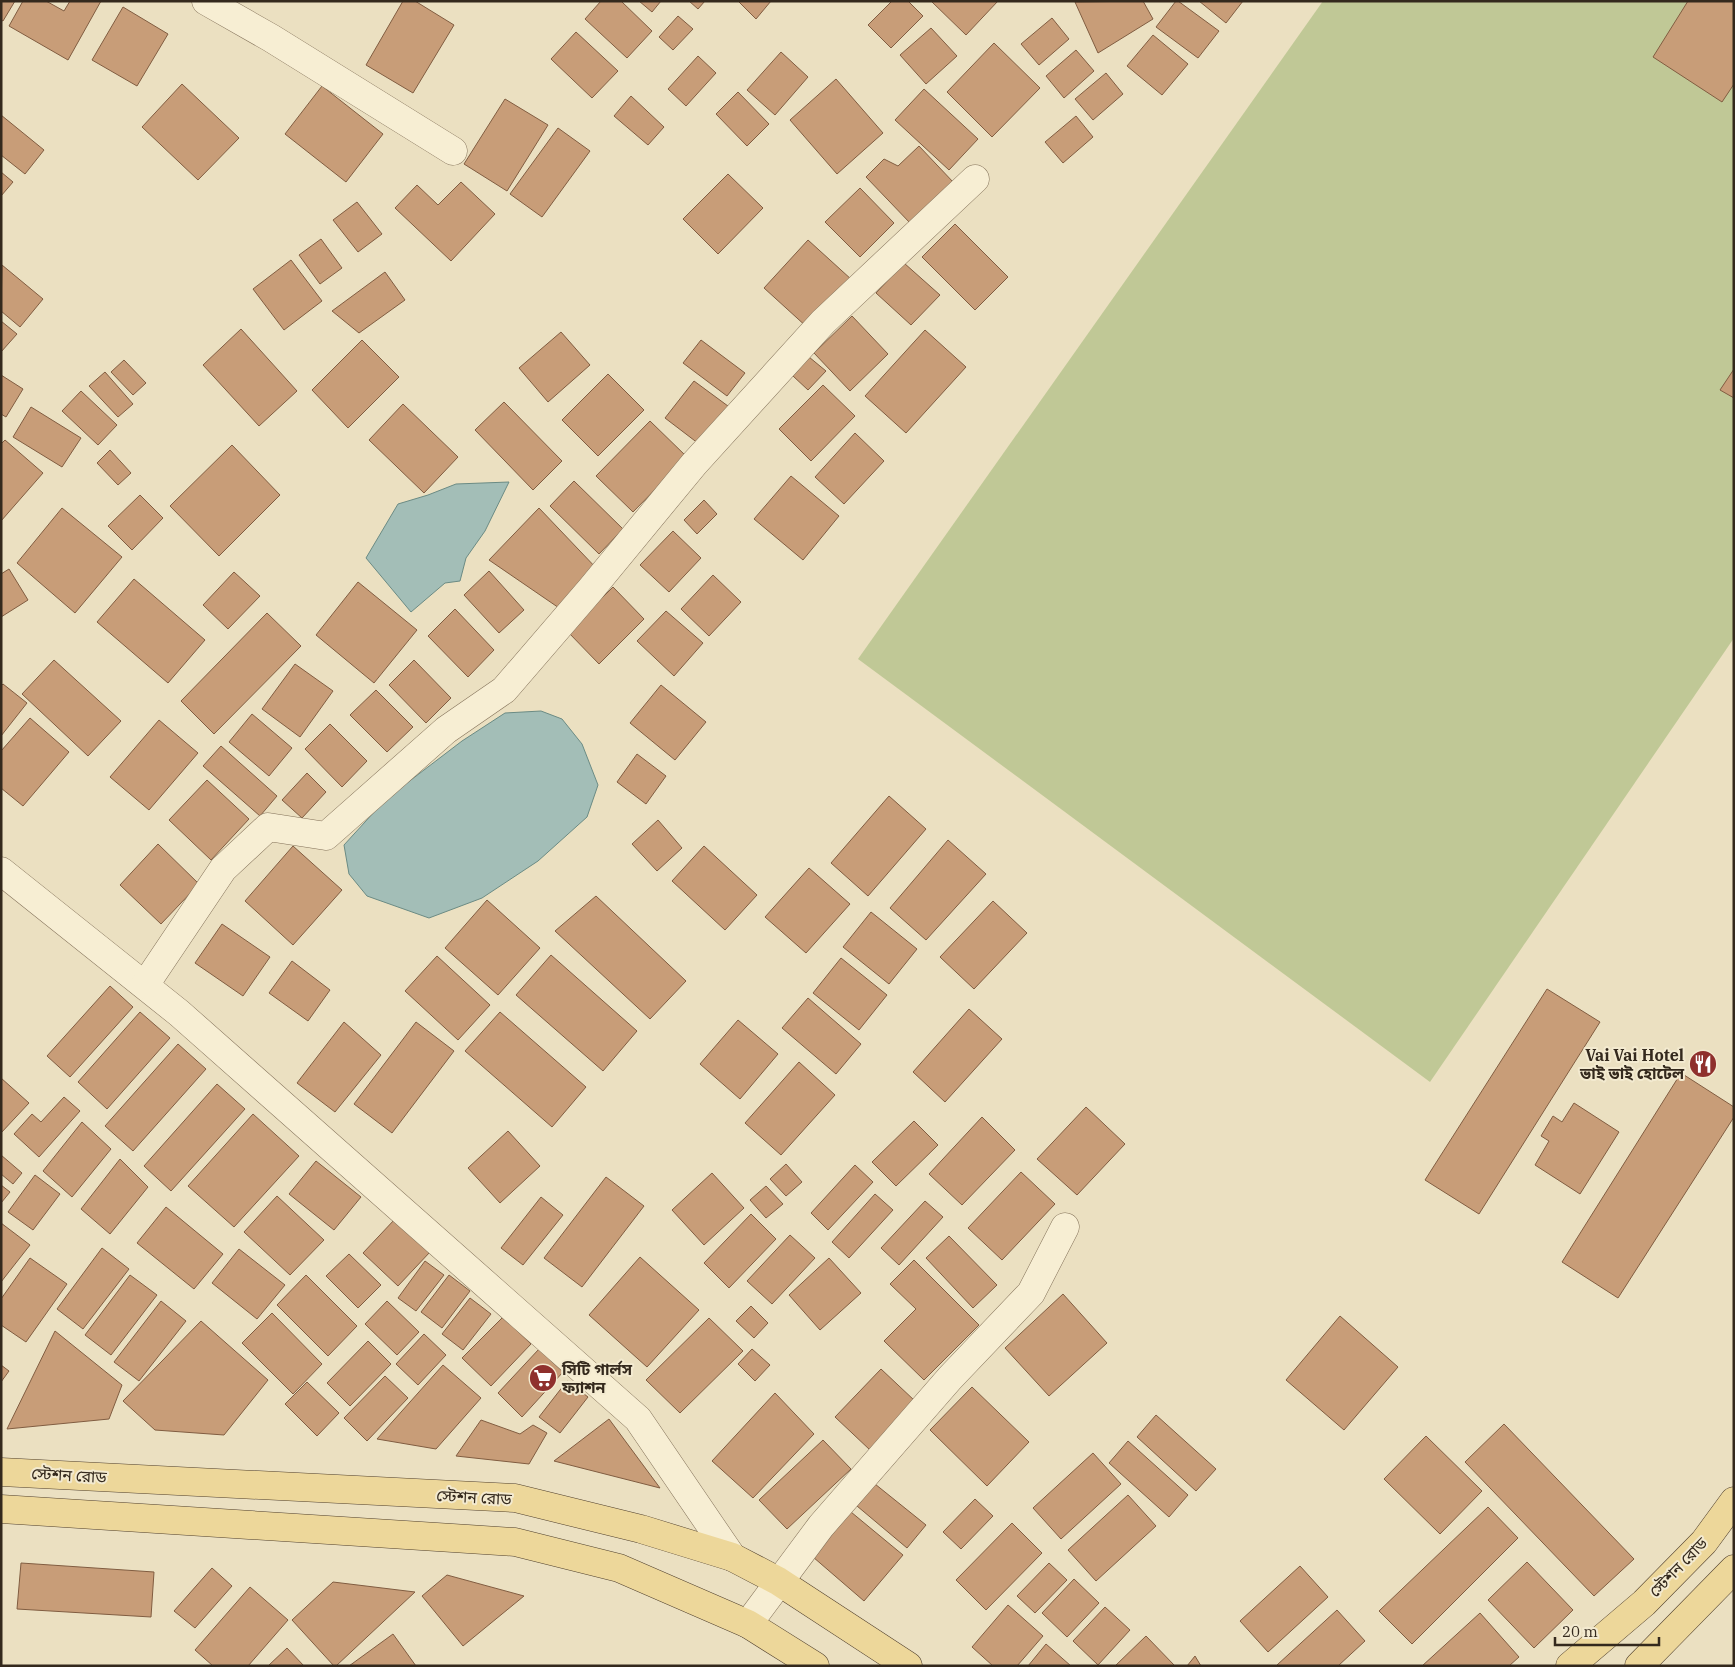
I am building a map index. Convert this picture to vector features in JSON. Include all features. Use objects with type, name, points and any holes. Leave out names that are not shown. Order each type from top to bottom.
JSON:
[{"type":"main road","name":"স্টেশন রোড","points":[[1,1472],[515,1498],[640,1529],[732,1557],[778,1581],[908,1666]]},
{"type":"main road","name":"স্টেশন রোড","points":[[1570,1666],[1644,1603],[1704,1542],[1734,1502]]},
{"type":"main road","points":[[1,1508],[515,1542],[619,1568],[748,1624],[815,1666]]},
{"type":"main road","points":[[1639,1666],[1734,1569]]},
{"type":"street","points":[[206,1],[271,38],[454,151]]},
{"type":"street","points":[[145,985],[223,869],[268,827],[326,836],[446,730],[504,690],[591,589],[694,464],[823,322],[975,179]]},
{"type":"street","points":[[1,870],[179,1012],[638,1418],[732,1557]]},
{"type":"street","points":[[748,1624],[820,1526],[943,1385],[1032,1293],[1065,1227]]},
{"type":"green space","points":[[1323,1],[1734,1],[1734,638],[1430,1082],[858,659]]},
{"type":"water","points":[[509,482],[485,531],[466,558],[460,581],[445,583],[411,612],[366,558],[398,504],[456,484]]},
{"type":"water","points":[[541,711],[562,719],[582,744],[598,785],[587,817],[538,861],[482,898],[429,918],[367,896],[349,874],[344,845],[386,799],[462,741],[505,713]]},
{"type":"building","points":[[1,1],[15,1],[3,21],[1,20]]},
{"type":"building","points":[[23,1],[46,1],[64,11],[70,1],[101,1],[68,60],[9,26]]},
{"type":"building","points":[[403,1],[415,1],[454,25],[413,93],[366,65]]},
{"type":"building","points":[[601,1],[621,1],[652,31],[627,58],[585,19]]},
{"type":"building","points":[[639,1],[661,1],[652,12]]},
{"type":"building","points":[[689,1],[705,1],[698,9]]},
{"type":"building","points":[[738,1],[771,1],[756,19]]},
{"type":"building","points":[[892,1],[908,1],[923,16],[891,48],[868,25]]},
{"type":"building","points":[[931,1],[998,1],[966,35]]},
{"type":"building","points":[[1143,1],[1153,19],[1098,53],[1075,2]]},
{"type":"building","points":[[1176,1],[1219,31],[1198,58],[1156,27]]},
{"type":"building","points":[[1199,1],[1243,1],[1226,23]]},
{"type":"building","points":[[1688,1],[1734,1],[1734,84],[1722,102],[1653,57]]},
{"type":"building","points":[[123,7],[168,34],[137,86],[92,60]]},
{"type":"building","points":[[678,16],[693,29],[673,50],[659,37]]},
{"type":"building","points":[[1052,18],[1069,39],[1039,65],[1021,44]]},
{"type":"building","points":[[931,28],[957,56],[926,84],[900,55]]},
{"type":"building","points":[[576,32],[618,71],[592,98],[551,59]]},
{"type":"building","points":[[1153,35],[1188,64],[1162,95],[1127,66]]},
{"type":"building","points":[[994,43],[1040,88],[992,137],[947,92]]},
{"type":"building","points":[[1076,50],[1094,71],[1064,98],[1046,76]]},
{"type":"building","points":[[781,52],[808,77],[775,115],[747,90]]},
{"type":"building","points":[[698,56],[716,73],[686,106],[668,89]]},
{"type":"building","points":[[1106,73],[1123,94],[1093,120],[1075,99]]},
{"type":"building","points":[[836,79],[883,133],[837,174],[790,120]]},
{"type":"building","points":[[182,84],[239,138],[198,180],[142,127]]},
{"type":"building","points":[[322,86],[383,134],[346,182],[285,134]]},
{"type":"building","points":[[924,89],[978,139],[949,170],[895,120]]},
{"type":"building","points":[[738,92],[769,124],[747,146],[716,114]]},
{"type":"building","points":[[631,96],[664,127],[648,145],[614,116]]},
{"type":"building","points":[[505,99],[548,125],[507,191],[464,164]]},
{"type":"building","points":[[1,115],[44,150],[25,174],[1,155]]},
{"type":"building","points":[[1076,116],[1093,137],[1063,163],[1045,142]]},
{"type":"building","points":[[558,128],[590,151],[542,217],[510,194]]},
{"type":"building","points":[[919,146],[954,183],[911,224],[866,177],[884,159],[898,166]]},
{"type":"building","points":[[1,172],[13,182],[1,196]]},
{"type":"building","points":[[728,174],[763,208],[718,254],[683,219]]},
{"type":"building","points":[[461,182],[495,214],[451,261],[395,208],[417,185],[438,205]]},
{"type":"building","points":[[860,188],[894,223],[860,257],[825,222]]},
{"type":"building","points":[[357,202],[382,234],[358,252],[333,220]]},
{"type":"building","points":[[955,224],[1008,277],[975,310],[922,257]]},
{"type":"building","points":[[321,239],[342,268],[320,284],[299,255]]},
{"type":"building","points":[[808,240],[852,280],[808,328],[764,288]]},
{"type":"building","points":[[291,260],[322,301],[284,330],[253,289]]},
{"type":"building","points":[[904,263],[940,295],[911,325],[876,293]]},
{"type":"building","points":[[2,265],[43,299],[20,327],[1,311]]},
{"type":"building","points":[[385,272],[405,300],[359,333],[332,311]]},
{"type":"building","points":[[852,316],[888,354],[850,391],[814,353]]},
{"type":"building","points":[[1,321],[17,334],[1,352]]},
{"type":"building","points":[[241,329],[297,391],[259,426],[203,365]]},
{"type":"building","points":[[925,330],[966,367],[906,433],[865,396]]},
{"type":"building","points":[[561,332],[590,365],[548,402],[519,368]]},
{"type":"building","points":[[362,340],[399,377],[348,428],[312,390]]},
{"type":"building","points":[[701,340],[745,373],[727,396],[683,363]]},
{"type":"building","points":[[809,357],[826,371],[808,390],[793,376]]},
{"type":"building","points":[[124,360],[146,383],[133,395],[111,372]]},
{"type":"building","points":[[1734,369],[1734,398],[1720,390]]},
{"type":"building","points":[[105,372],[133,404],[118,417],[89,386]]},
{"type":"building","points":[[608,374],[644,410],[598,456],[562,420]]},
{"type":"building","points":[[1,375],[23,389],[6,417],[1,414]]},
{"type":"building","points":[[694,381],[732,409],[703,447],[665,418]]},
{"type":"building","points":[[823,385],[855,416],[811,461],[779,429]]},
{"type":"building","points":[[81,391],[117,425],[98,445],[62,411]]},
{"type":"building","points":[[504,402],[562,461],[533,490],[475,430]]},
{"type":"building","points":[[403,404],[458,457],[424,493],[369,440]]},
{"type":"building","points":[[31,407],[81,438],[62,467],[13,437]]},
{"type":"building","points":[[650,421],[687,457],[633,512],[596,476]]},
{"type":"building","points":[[855,433],[884,461],[844,504],[815,477]]},
{"type":"building","points":[[5,440],[43,473],[1,521],[1,444]]},
{"type":"building","points":[[232,445],[280,495],[219,556],[170,506]]},
{"type":"building","points":[[110,450],[131,473],[118,485],[97,463]]},
{"type":"building","points":[[791,476],[839,516],[803,560],[754,519]]},
{"type":"building","points":[[574,481],[623,529],[599,554],[550,506]]},
{"type":"building","points":[[140,495],[163,518],[132,550],[108,526]]},
{"type":"building","points":[[704,500],[717,514],[697,534],[684,520]]},
{"type":"building","points":[[62,508],[122,557],[75,613],[17,563]]},
{"type":"building","points":[[539,508],[599,571],[562,610],[489,560]]},
{"type":"building","points":[[673,531],[701,558],[669,592],[640,565]]},
{"type":"building","points":[[9,569],[28,600],[1,617],[1,574]]},
{"type":"building","points":[[489,571],[524,610],[499,633],[464,595]]},
{"type":"building","points":[[234,572],[260,596],[228,629],[203,605]]},
{"type":"building","points":[[713,575],[741,602],[709,636],[681,609]]},
{"type":"building","points":[[134,579],[205,640],[168,683],[97,622]]},
{"type":"building","points":[[358,582],[417,630],[374,683],[316,635]]},
{"type":"building","points":[[613,587],[644,619],[599,664],[568,632]]},
{"type":"building","points":[[455,609],[494,650],[468,677],[428,636]]},
{"type":"building","points":[[666,611],[703,643],[674,676],[637,641]]},
{"type":"building","points":[[267,613],[301,646],[214,734],[181,701]]},
{"type":"building","points":[[54,660],[121,721],[88,756],[22,694]]},
{"type":"building","points":[[414,660],[451,698],[426,723],[389,685]]},
{"type":"building","points":[[295,664],[333,691],[300,737],[262,709]]},
{"type":"building","points":[[3,684],[27,703],[1,736],[1,686]]},
{"type":"building","points":[[661,685],[706,722],[675,760],[630,723]]},
{"type":"building","points":[[376,690],[413,727],[387,752],[350,715]]},
{"type":"building","points":[[252,714],[292,748],[269,776],[229,742]]},
{"type":"building","points":[[30,718],[69,752],[23,806],[1,788],[1,751]]},
{"type":"building","points":[[159,720],[198,753],[149,810],[110,777]]},
{"type":"building","points":[[330,724],[367,761],[342,787],[305,749]]},
{"type":"building","points":[[221,746],[277,796],[260,816],[203,766]]},
{"type":"building","points":[[637,754],[666,776],[646,804],[617,782]]},
{"type":"building","points":[[307,773],[326,792],[302,818],[282,800]]},
{"type":"building","points":[[207,780],[249,819],[211,860],[169,820]]},
{"type":"building","points":[[889,796],[926,829],[868,896],[831,863]]},
{"type":"building","points":[[658,820],[682,848],[657,871],[632,844]]},
{"type":"building","points":[[948,840],[986,874],[926,940],[890,908]]},
{"type":"building","points":[[158,844],[199,884],[161,924],[120,885]]},
{"type":"building","points":[[293,846],[342,890],[293,945],[245,901]]},
{"type":"building","points":[[704,846],[757,895],[725,930],[672,881]]},
{"type":"building","points":[[809,868],[850,904],[806,953],[765,917]]},
{"type":"building","points":[[596,896],[686,981],[650,1019],[555,931]]},
{"type":"building","points":[[487,900],[540,948],[498,995],[445,948]]},
{"type":"building","points":[[993,901],[1027,933],[974,989],[940,957]]},
{"type":"building","points":[[871,912],[917,949],[889,984],[843,947]]},
{"type":"building","points":[[222,924],[270,957],[243,996],[195,963]]},
{"type":"building","points":[[551,955],[637,1031],[603,1071],[516,995]]},
{"type":"building","points":[[437,956],[490,1005],[458,1040],[405,991]]},
{"type":"building","points":[[841,958],[887,995],[859,1030],[813,993]]},
{"type":"building","points":[[292,961],[330,990],[308,1021],[269,993]]},
{"type":"building","points":[[110,986],[133,1007],[70,1077],[47,1056]]},
{"type":"building","points":[[1547,989],[1600,1022],[1479,1214],[1425,1180]]},
{"type":"building","points":[[808,998],[861,1044],[836,1074],[782,1028]]},
{"type":"building","points":[[969,1009],[1002,1039],[945,1102],[913,1072]]},
{"type":"building","points":[[140,1012],[170,1038],[107,1109],[78,1082]]},
{"type":"building","points":[[500,1012],[586,1087],[552,1127],[465,1051]]},
{"type":"building","points":[[738,1020],[778,1054],[740,1099],[700,1064]]},
{"type":"building","points":[[344,1022],[381,1055],[335,1112],[297,1083]]},
{"type":"building","points":[[416,1022],[454,1051],[392,1133],[354,1104]]},
{"type":"building","points":[[178,1044],[206,1069],[133,1151],[105,1126]]},
{"type":"building","points":[[799,1062],[835,1095],[781,1155],[745,1123]]},
{"type":"building","points":[[1681,1073],[1734,1107],[1734,1117],[1618,1298],[1562,1262]]},
{"type":"building","points":[[1,1078],[29,1103],[1,1133]]},
{"type":"building","points":[[217,1084],[245,1109],[171,1191],[144,1166]]},
{"type":"building","points":[[64,1097],[80,1111],[39,1157],[14,1134],[32,1114],[41,1122]]},
{"type":"building","points":[[1574,1103],[1619,1132],[1580,1194],[1535,1165],[1549,1141],[1541,1136],[1553,1116],[1562,1122]]},
{"type":"building","points":[[1086,1107],[1125,1144],[1077,1195],[1037,1159]]},
{"type":"building","points":[[253,1114],[299,1156],[234,1227],[188,1186]]},
{"type":"building","points":[[982,1117],[1015,1150],[962,1205],[929,1174]]},
{"type":"building","points":[[914,1121],[938,1145],[896,1186],[872,1162]]},
{"type":"building","points":[[82,1122],[111,1149],[72,1197],[43,1171]]},
{"type":"building","points":[[508,1131],[540,1166],[500,1203],[468,1168]]},
{"type":"building","points":[[1,1155],[22,1173],[13,1184],[1,1174]]},
{"type":"building","points":[[120,1159],[148,1187],[110,1234],[81,1209]]},
{"type":"building","points":[[316,1161],[361,1197],[334,1230],[289,1194]]},
{"type":"building","points":[[786,1164],[802,1182],[786,1196],[770,1179]]},
{"type":"building","points":[[855,1165],[873,1182],[828,1230],[811,1213]]},
{"type":"building","points":[[1021,1172],[1055,1204],[1002,1260],[968,1228]]},
{"type":"building","points":[[712,1173],[744,1208],[704,1245],[672,1210]]},
{"type":"building","points":[[35,1175],[60,1194],[33,1230],[8,1212]]},
{"type":"building","points":[[606,1177],[644,1206],[582,1287],[544,1258]]},
{"type":"building","points":[[1,1185],[10,1192],[1,1203]]},
{"type":"building","points":[[766,1186],[783,1204],[766,1218],[750,1200]]},
{"type":"building","points":[[875,1194],[893,1210],[849,1258],[832,1242]]},
{"type":"building","points":[[277,1196],[324,1240],[290,1275],[244,1232]]},
{"type":"building","points":[[541,1197],[563,1215],[523,1265],[501,1248]]},
{"type":"building","points":[[925,1201],[943,1217],[899,1265],[881,1248]]},
{"type":"building","points":[[166,1207],[223,1254],[194,1289],[137,1243]]},
{"type":"building","points":[[751,1214],[776,1239],[729,1288],[704,1263]]},
{"type":"building","points":[[395,1219],[430,1252],[398,1286],[363,1253]]},
{"type":"building","points":[[1,1223],[30,1245],[1,1282]]},
{"type":"building","points":[[790,1235],[815,1258],[772,1304],[747,1281]]},
{"type":"building","points":[[949,1236],[997,1285],[973,1308],[926,1258]]},
{"type":"building","points":[[102,1248],[129,1269],[83,1329],[57,1309]]},
{"type":"building","points":[[239,1249],[285,1285],[257,1319],[212,1283]]},
{"type":"building","points":[[349,1254],[381,1285],[358,1308],[326,1276]]},
{"type":"building","points":[[640,1257],[699,1310],[647,1367],[589,1315]]},
{"type":"building","points":[[30,1258],[67,1284],[26,1342],[1,1325],[1,1299]]},
{"type":"building","points":[[829,1258],[861,1293],[820,1330],[789,1295]]},
{"type":"building","points":[[914,1260],[979,1325],[924,1380],[884,1341],[916,1309],[890,1284]]},
{"type":"building","points":[[425,1261],[444,1275],[416,1311],[398,1298]]},
{"type":"building","points":[[130,1275],[157,1295],[111,1355],[85,1335]]},
{"type":"building","points":[[306,1275],[357,1326],[328,1356],[277,1305]]},
{"type":"building","points":[[449,1275],[470,1291],[442,1328],[421,1312]]},
{"type":"building","points":[[1063,1294],[1107,1343],[1049,1396],[1005,1348]]},
{"type":"building","points":[[470,1298],[491,1314],[463,1350],[442,1334]]},
{"type":"building","points":[[161,1301],[186,1321],[139,1381],[114,1362]]},
{"type":"building","points":[[387,1301],[419,1332],[397,1355],[365,1324]]},
{"type":"building","points":[[751,1306],[768,1323],[754,1338],[736,1321]]},
{"type":"building","points":[[272,1313],[322,1364],[293,1394],[242,1343]]},
{"type":"building","points":[[1340,1316],[1398,1367],[1344,1430],[1286,1380]]},
{"type":"building","points":[[503,1317],[531,1344],[491,1386],[462,1358]]},
{"type":"building","points":[[709,1318],[743,1351],[680,1413],[646,1380]]},
{"type":"building","points":[[201,1321],[268,1380],[224,1435],[155,1430],[123,1401]]},
{"type":"building","points":[[55,1331],[122,1385],[109,1419],[7,1429]]},
{"type":"building","points":[[424,1334],[446,1355],[418,1385],[396,1364]]},
{"type":"building","points":[[368,1341],[391,1364],[350,1406],[327,1383]]},
{"type":"building","points":[[539,1349],[563,1372],[522,1417],[498,1393]]},
{"type":"building","points":[[752,1349],[770,1365],[755,1381],[738,1364]]},
{"type":"building","points":[[1,1365],[9,1371],[1,1382]]},
{"type":"building","points":[[443,1365],[481,1398],[436,1449],[377,1439]]},
{"type":"building","points":[[881,1369],[915,1401],[870,1450],[835,1417]]},
{"type":"building","points":[[385,1376],[408,1398],[367,1441],[344,1418]]},
{"type":"building","points":[[567,1381],[588,1397],[560,1433],[539,1417]]},
{"type":"building","points":[[307,1382],[339,1413],[317,1436],[285,1404]]},
{"type":"building","points":[[972,1387],[1029,1442],[987,1486],[930,1430]]},
{"type":"building","points":[[775,1393],[814,1434],[753,1498],[712,1461]]},
{"type":"building","points":[[1156,1415],[1216,1469],[1196,1491],[1137,1437]]},
{"type":"building","points":[[609,1419],[660,1488],[554,1461]]},
{"type":"building","points":[[481,1420],[520,1434],[533,1425],[547,1433],[529,1464],[456,1456]]},
{"type":"building","points":[[1504,1424],[1634,1559],[1594,1596],[1465,1462]]},
{"type":"building","points":[[1426,1436],[1482,1491],[1440,1534],[1384,1479]]},
{"type":"building","points":[[823,1440],[851,1469],[787,1529],[759,1500]]},
{"type":"building","points":[[1128,1441],[1188,1495],[1169,1517],[1109,1463]]},
{"type":"building","points":[[1093,1453],[1121,1484],[1061,1539],[1033,1508]]},
{"type":"building","points":[[875,1484],[926,1525],[907,1548],[857,1506]]},
{"type":"building","points":[[1128,1495],[1156,1526],[1096,1581],[1068,1550]]},
{"type":"building","points":[[975,1499],[993,1516],[961,1549],[943,1532]]},
{"type":"building","points":[[1488,1507],[1518,1538],[1412,1644],[1379,1611]]},
{"type":"building","points":[[851,1512],[903,1555],[864,1601],[813,1557]]},
{"type":"building","points":[[1012,1523],[1042,1553],[986,1610],[956,1580]]},
{"type":"building","points":[[1527,1562],[1573,1610],[1534,1648],[1488,1600]]},
{"type":"building","points":[[21,1563],[154,1572],[151,1617],[17,1609]]},
{"type":"building","points":[[1049,1563],[1067,1580],[1035,1613],[1017,1596]]},
{"type":"building","points":[[1300,1566],[1328,1597],[1268,1652],[1240,1621]]},
{"type":"building","points":[[212,1568],[232,1586],[195,1628],[174,1611]]},
{"type":"building","points":[[447,1575],[524,1596],[463,1646],[422,1596]]},
{"type":"building","points":[[1074,1579],[1099,1603],[1067,1637],[1042,1613]]},
{"type":"building","points":[[333,1582],[415,1592],[336,1666],[292,1620]]},
{"type":"building","points":[[250,1587],[288,1620],[248,1666],[213,1666],[195,1650]]},
{"type":"building","points":[[1008,1605],[1043,1636],[1017,1666],[993,1666],[972,1647]]},
{"type":"building","points":[[1105,1607],[1130,1630],[1098,1665],[1073,1641]]},
{"type":"building","points":[[1337,1610],[1365,1641],[1338,1666],[1277,1665]]},
{"type":"building","points":[[1480,1613],[1519,1657],[1509,1666],[1422,1666]]},
{"type":"building","points":[[393,1634],[416,1666],[349,1666]]},
{"type":"building","points":[[1146,1636],[1175,1666],[1115,1666]]},
{"type":"building","points":[[1046,1644],[1071,1666],[1028,1666]]},
{"type":"building","points":[[287,1648],[304,1666],[268,1666]]},
{"type":"building","points":[[1195,1656],[1201,1666],[1187,1666]]},
{"type":"place","name":"Vai Vai Hotel ভাই ভাই হোটেল","points":[[1703,1064]]},
{"type":"place","name":"সিটি গার্লস ফ্যাশন","points":[[543,1378]]}]
